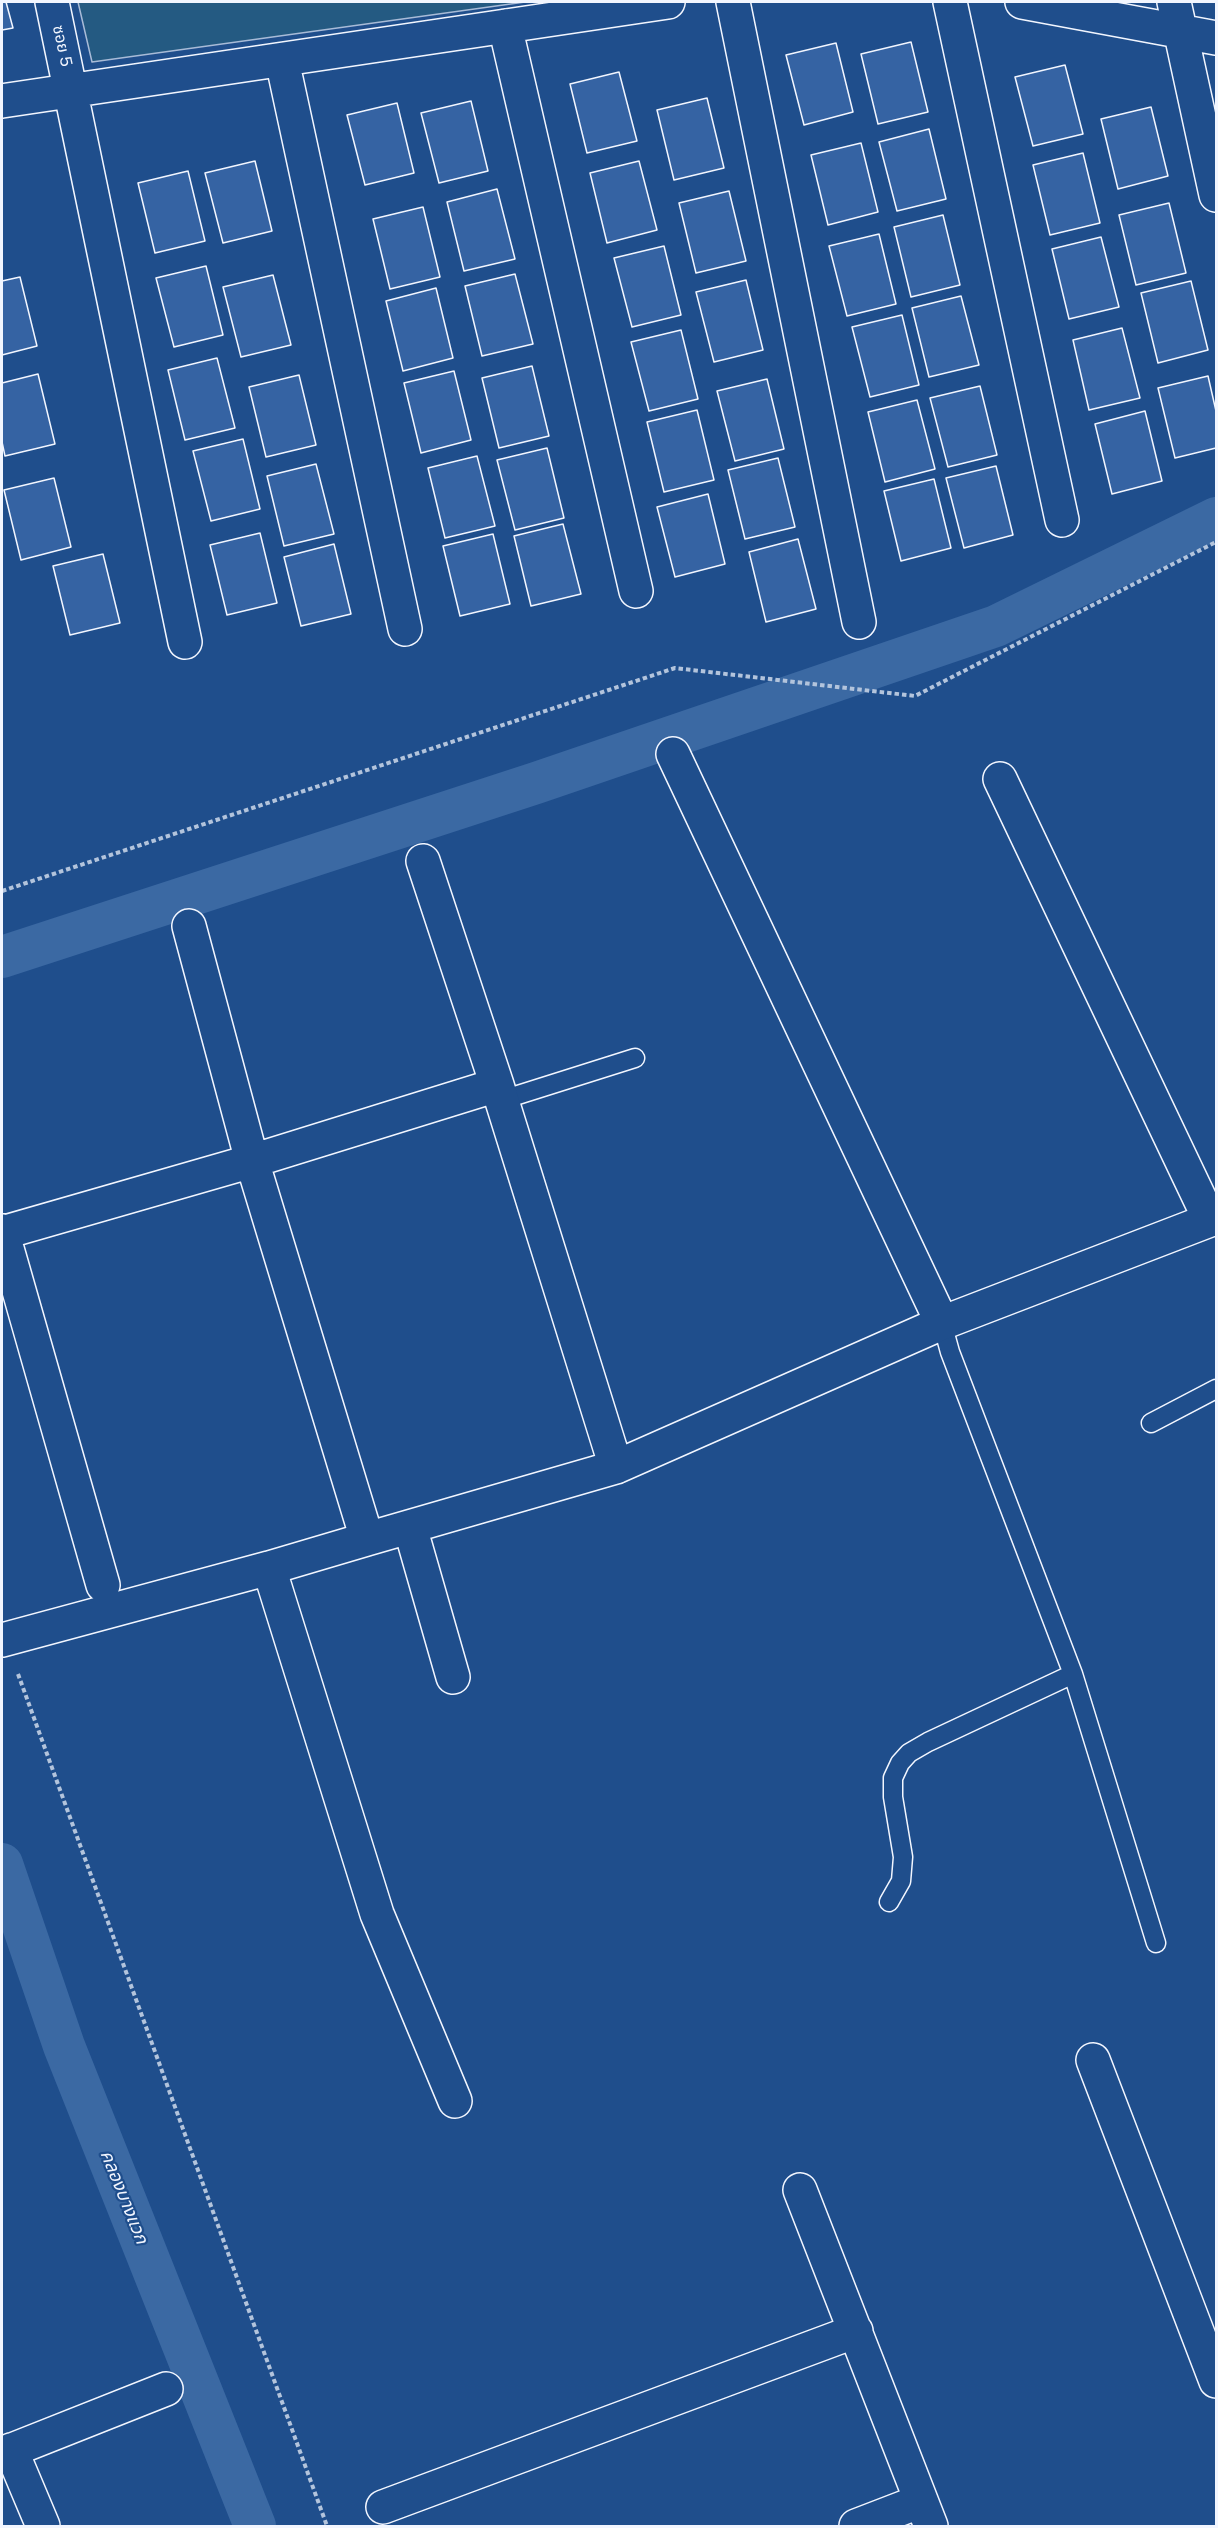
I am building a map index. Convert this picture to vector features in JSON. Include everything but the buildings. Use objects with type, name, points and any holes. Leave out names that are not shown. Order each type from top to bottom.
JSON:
[{"type":"street","name":"ซอย 5","points":[[52,2],[185,642]]},
{"type":"street","points":[[2,101],[668,2]]},
{"type":"street","points":[[733,2],[860,622]]},
{"type":"street","points":[[950,2],[1062,520]]},
{"type":"street","points":[[1022,2],[1216,38]]},
{"type":"street","points":[[1174,2],[1216,195]]},
{"type":"street","points":[[505,26],[636,591]]},
{"type":"street","points":[[282,60],[405,629]]},
{"type":"street","points":[[673,754],[942,1323]]},
{"type":"street","points":[[3,1639],[269,1568],[616,1467],[942,1323],[1213,1219],[1000,778]]},
{"type":"street","points":[[423,861],[499,1092],[616,1467]]},
{"type":"street","points":[[189,926],[252,1161],[367,1539]]},
{"type":"street","points":[[103,1585],[2,1232],[499,1092]]},
{"type":"street","points":[[410,1527],[453,1677]]},
{"type":"street","points":[[269,1568],[377,1914],[455,2101]]},
{"type":"street","points":[[1093,2060],[1216,2382]]},
{"type":"street","points":[[800,2190],[926,2514],[856,2526]]},
{"type":"street","points":[[384,2507],[856,2331]]},
{"type":"street","points":[[43,2526],[6,2452],[166,2389]]},
{"type":"lane","points":[[499,1092],[635,1058]]},
{"type":"lane","points":[[942,1323],[950,1353],[1073,1674],[1156,1943]]},
{"type":"lane","points":[[1151,1423],[1216,1389]]},
{"type":"lane","points":[[889,1902],[901,1881],[903,1857],[893,1797],[893,1778],[900,1763],[909,1753],[928,1742],[1073,1674]]},
{"type":"path","points":[[2,891],[675,668],[915,696],[1216,542]]},
{"type":"path","points":[[3,1639],[327,2526]]},
{"type":"shaded area","points":[[78,2],[525,2],[92,62]]},
{"type":"waterway","points":[[2,957],[536,783],[996,626],[1216,518]]},
{"type":"waterway","name":"คลองบางแวก","points":[[2,1864],[64,2046],[255,2526]]}]
